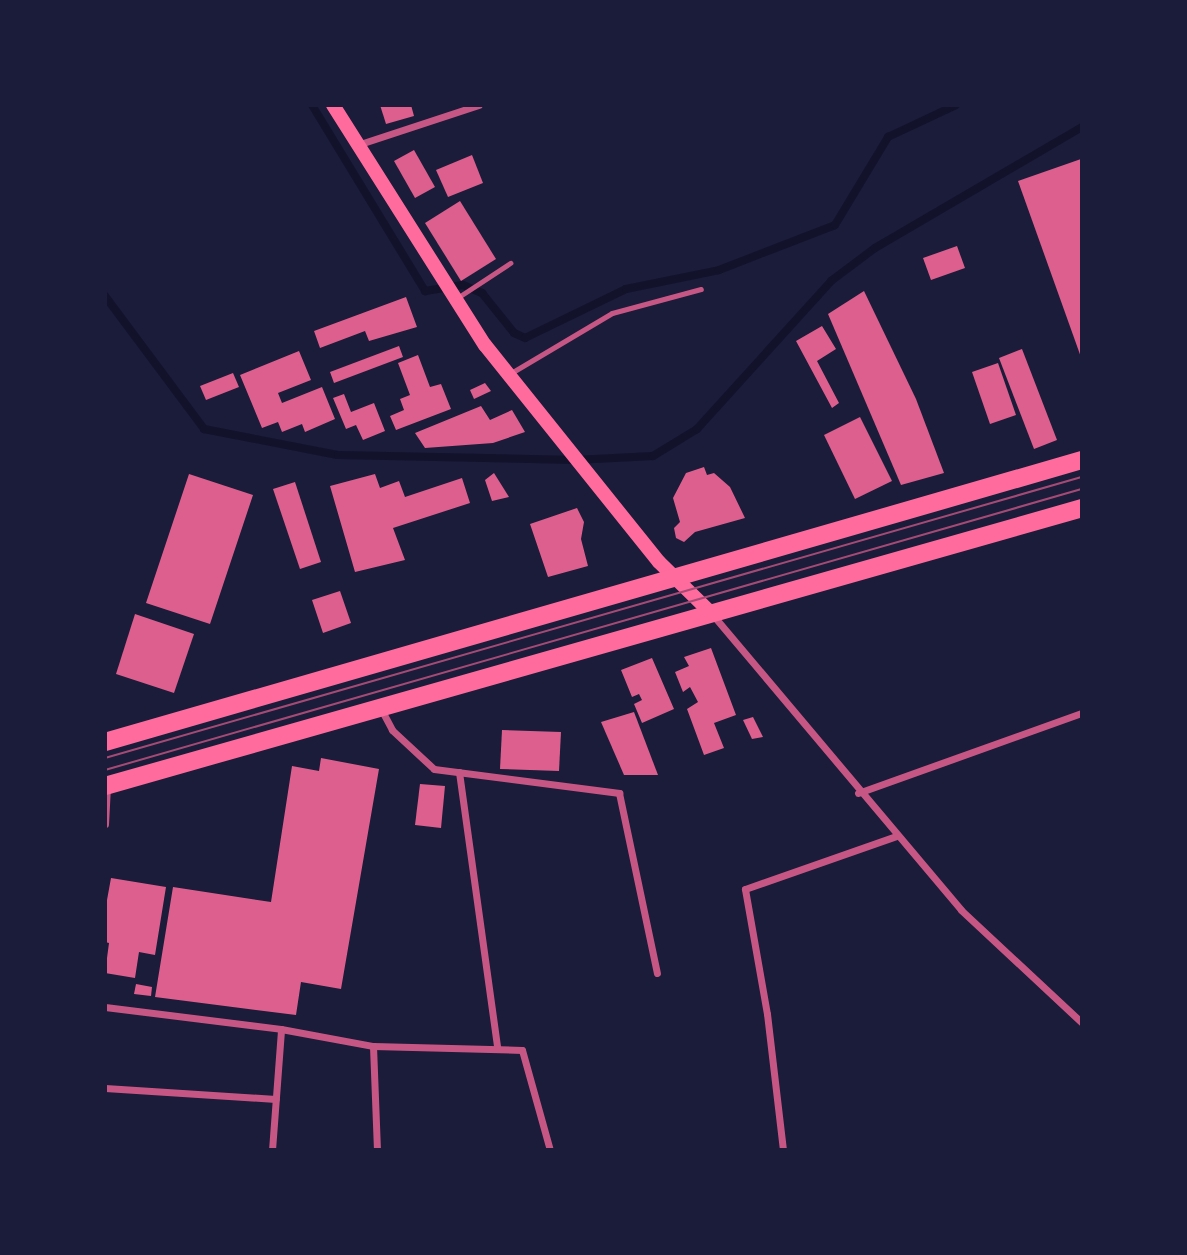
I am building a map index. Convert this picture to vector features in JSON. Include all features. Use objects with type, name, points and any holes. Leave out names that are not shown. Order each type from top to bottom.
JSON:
[{"type":"main road","points":[[333,105],[355,145],[454,300],[508,375],[675,576],[712,614]]},
{"type":"main road","points":[[105,742],[1082,460]]},
{"type":"main road","points":[[106,786],[1082,508]]},
{"type":"street","points":[[355,145],[479,105]]},
{"type":"street","points":[[712,614],[858,793],[961,910],[1082,1023]]},
{"type":"street","points":[[381,708],[392,730],[434,769],[619,793],[657,973]]},
{"type":"street","points":[[858,793],[1082,713]]},
{"type":"street","points":[[459,772],[497,1047]]},
{"type":"street","points":[[105,824],[106,786]]},
{"type":"street","points":[[783,1150],[767,1014],[745,889],[896,836]]},
{"type":"street","points":[[105,1007],[281,1028],[373,1046],[497,1047],[522,1050],[550,1150]]},
{"type":"street","points":[[272,1150],[281,1028]]},
{"type":"street","points":[[373,1046],[377,1150]]},
{"type":"street","points":[[105,1088],[276,1099]]},
{"type":"lane","points":[[454,300],[510,263]]},
{"type":"lane","points":[[508,375],[612,313],[701,289]]},
{"type":"building","points":[[380,105],[411,105],[414,116],[386,124]]},
{"type":"building","points":[[414,150],[435,187],[415,198],[394,161]]},
{"type":"building","points":[[472,155],[483,183],[448,197],[436,170]]},
{"type":"building","points":[[1081,159],[1082,162],[1082,360],[1018,181]]},
{"type":"building","points":[[460,201],[496,259],[461,281],[425,223]]},
{"type":"building","points":[[957,246],[965,268],[931,280],[923,258]]},
{"type":"building","points":[[864,291],[916,399],[944,473],[901,485],[828,314]]},
{"type":"building","points":[[406,297],[417,327],[369,341],[365,331],[320,348],[314,331]]},
{"type":"building","points":[[822,326],[836,349],[817,361],[839,403],[832,408],[796,341]]},
{"type":"building","points":[[399,346],[403,357],[334,383],[330,372]]},
{"type":"building","points":[[1022,349],[1057,440],[1034,449],[999,358]]},
{"type":"building","points":[[299,351],[311,380],[278,393],[282,403],[322,387],[335,419],[305,432],[302,424],[282,432],[278,422],[262,428],[240,375]]},
{"type":"building","points":[[418,355],[430,387],[441,384],[451,409],[396,430],[390,416],[404,410],[400,399],[410,395],[398,363]]},
{"type":"building","points":[[998,363],[1016,415],[990,424],[972,372]]},
{"type":"building","points":[[233,373],[239,387],[206,400],[200,386]]},
{"type":"building","points":[[485,383],[491,391],[474,399],[470,390]]},
{"type":"building","points":[[344,394],[351,412],[374,403],[385,431],[363,440],[356,425],[346,429],[333,398]]},
{"type":"building","points":[[481,406],[490,420],[512,410],[525,432],[493,443],[425,448],[415,433]]},
{"type":"building","points":[[860,417],[892,481],[855,499],[824,435]]},
{"type":"building","points":[[704,467],[707,475],[714,473],[730,487],[745,518],[695,532],[684,542],[676,538],[674,528],[680,522],[673,498],[686,473]]},
{"type":"building","points":[[494,473],[509,497],[492,501],[485,480]]},
{"type":"building","points":[[189,474],[253,495],[210,624],[146,603]]},
{"type":"building","points":[[375,474],[380,488],[399,481],[405,497],[462,478],[470,503],[393,528],[405,560],[355,572],[330,486]]},
{"type":"building","points":[[295,482],[321,562],[300,569],[273,489]]},
{"type":"building","points":[[577,508],[584,522],[581,539],[588,566],[548,577],[530,524]]},
{"type":"building","points":[[340,591],[351,623],[323,633],[312,600]]},
{"type":"building","points":[[135,614],[194,634],[174,693],[116,674]]},
{"type":"building","points":[[711,648],[736,715],[714,723],[724,748],[704,755],[687,709],[698,702],[690,687],[683,692],[675,672],[689,666],[684,657]]},
{"type":"building","points":[[652,658],[674,709],[642,723],[634,704],[642,700],[639,694],[632,697],[621,670]]},
{"type":"building","points":[[634,712],[658,775],[624,775],[601,722]]},
{"type":"building","points":[[753,717],[763,737],[752,739],[743,720]]},
{"type":"building","points":[[502,730],[561,732],[559,771],[500,769]]},
{"type":"building","points":[[321,758],[379,769],[341,989],[301,982],[296,1015],[155,997],[173,887],[271,902],[292,766],[319,771]]},
{"type":"building","points":[[420,784],[445,786],[441,828],[415,825]]},
{"type":"building","points":[[111,878],[166,887],[155,955],[139,952],[135,978],[105,973],[109,943],[105,942],[105,911]]},
{"type":"building","points":[[136,984],[152,987],[151,996],[134,994]]},
{"type":"waterway","points":[[312,105],[425,291],[463,285],[482,293],[514,333],[525,338],[626,289],[719,270],[835,225],[888,137],[956,105]]},
{"type":"waterway","points":[[105,296],[204,429],[338,455],[575,460],[653,456],[697,429],[831,281],[875,248],[1082,127]]},
{"type":"tram line","points":[[105,758],[1082,477]]},
{"type":"tram line","points":[[105,770],[1082,489]]}]
